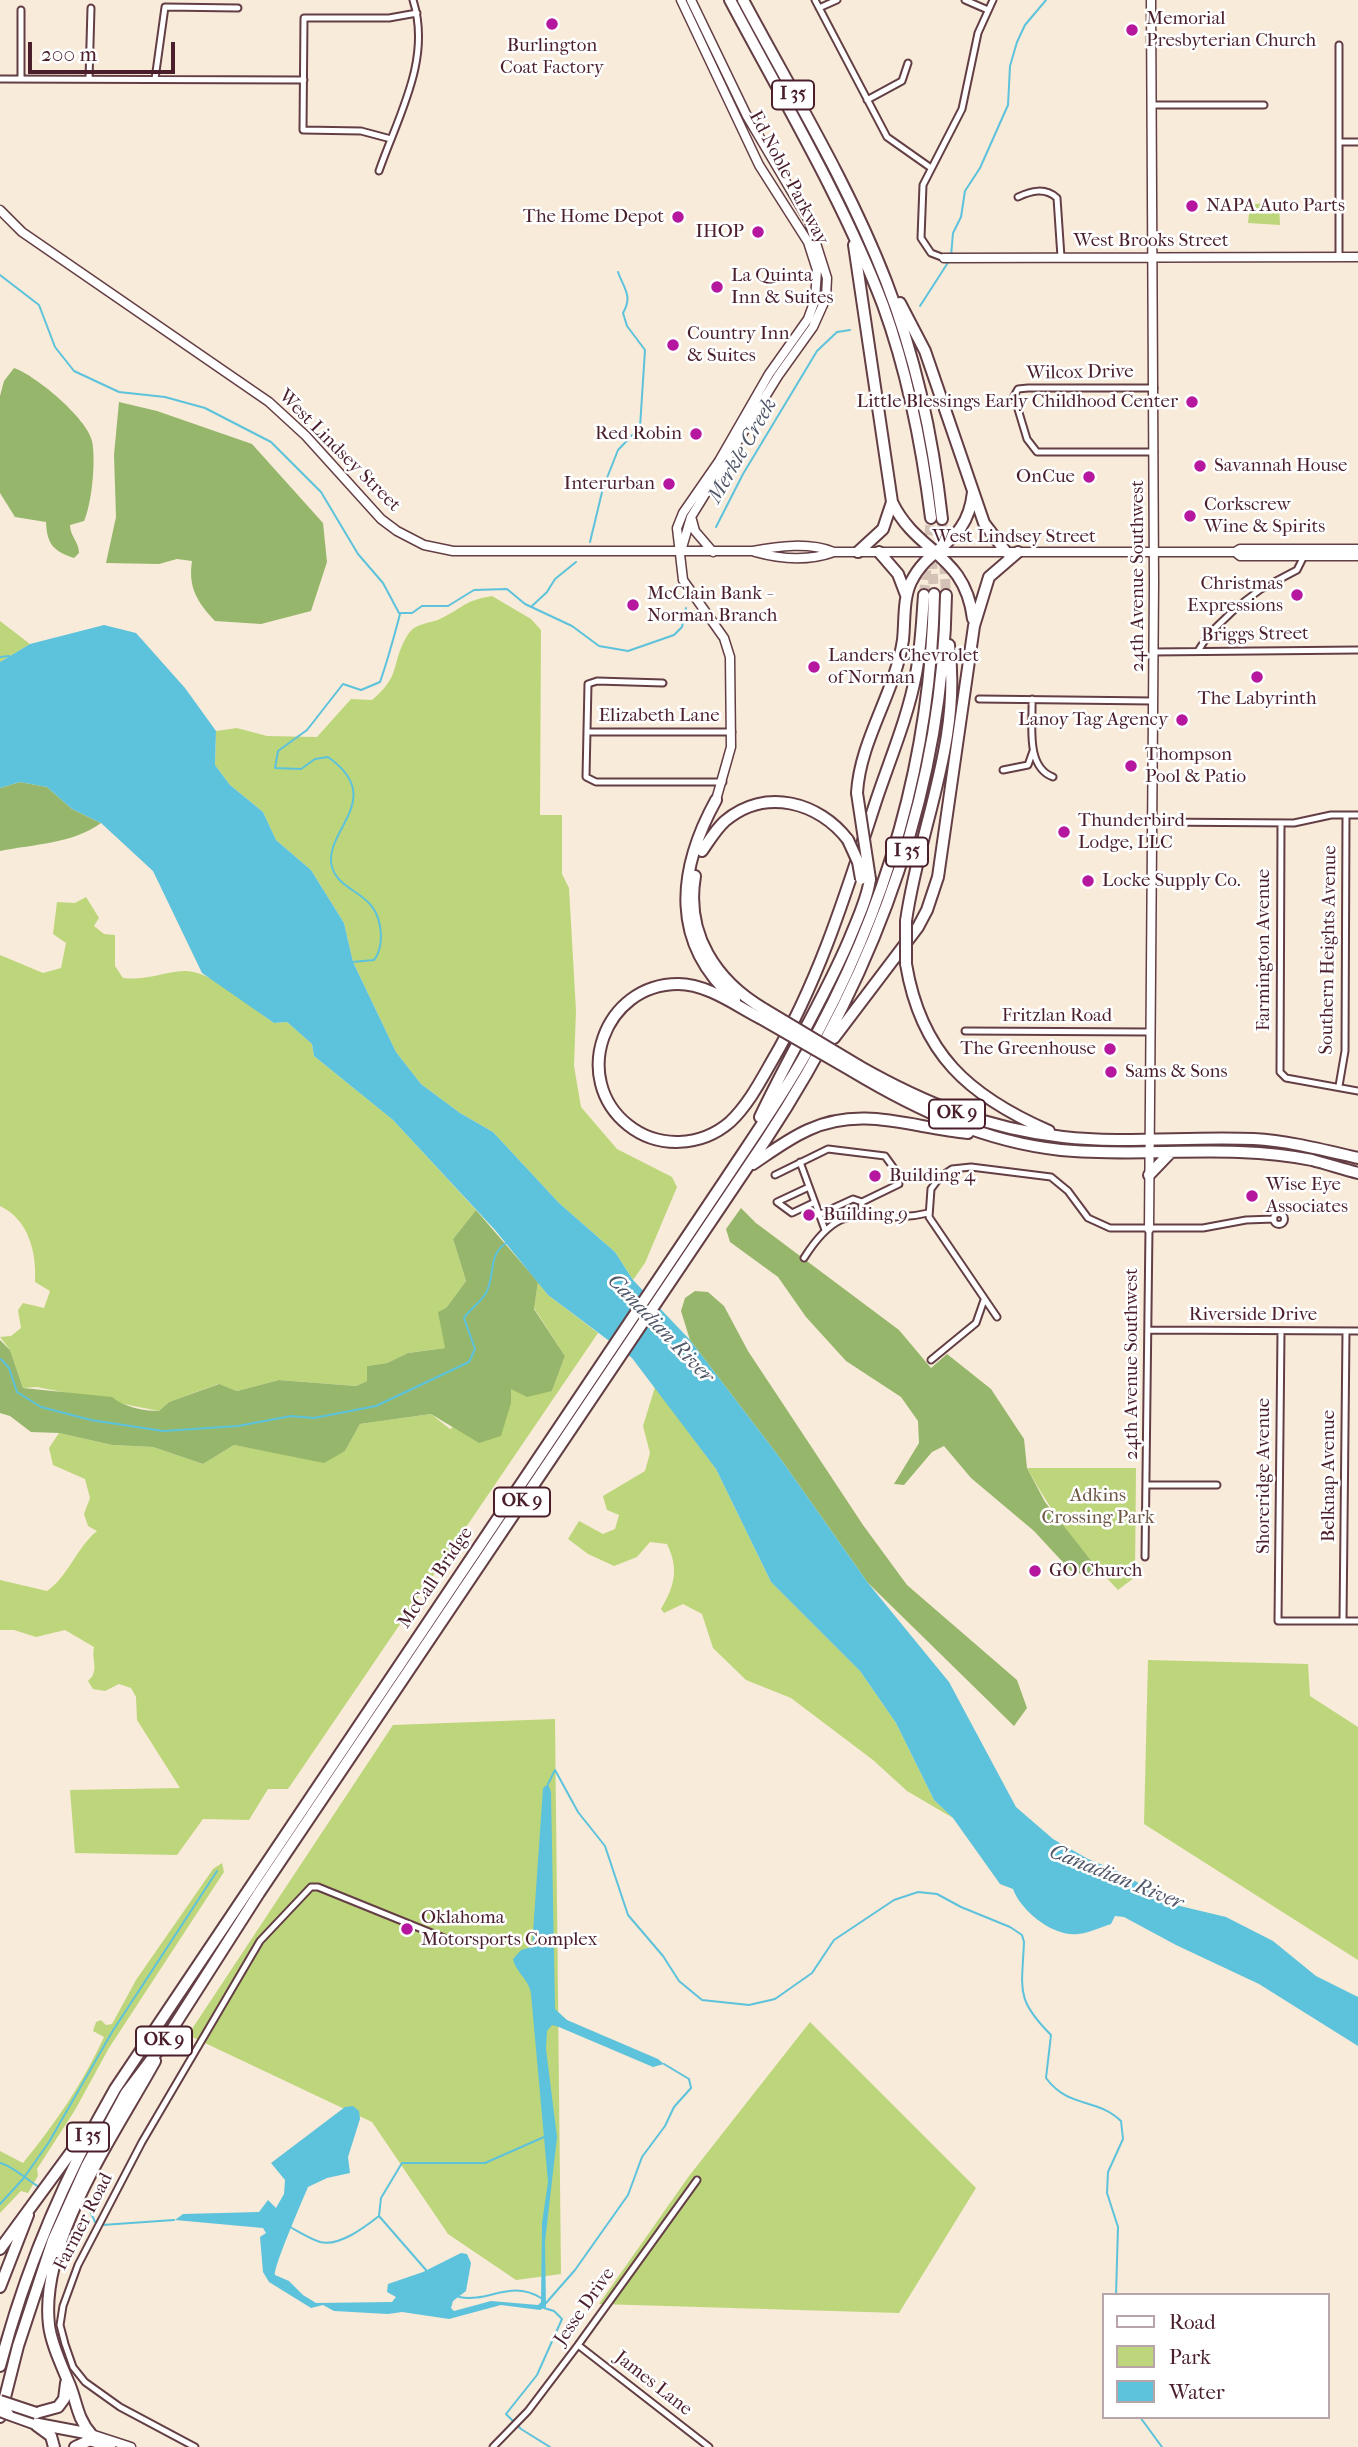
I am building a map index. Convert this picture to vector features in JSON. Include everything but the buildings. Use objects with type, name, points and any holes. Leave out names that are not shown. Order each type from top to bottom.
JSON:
[{"type":"highway","name":"I 35","points":[[730,0],[853,235],[883,307],[908,388],[937,518],[933,446],[904,330],[875,254],[743,0]]},
{"type":"highway","points":[[853,235],[892,502],[910,530],[938,552],[965,584],[974,626]]},
{"type":"highway","points":[[875,254],[925,351],[987,528],[1006,552]]},
{"type":"highway","points":[[865,879],[857,793],[861,764],[896,671],[907,597],[916,573],[957,535],[966,521],[973,492]]},
{"type":"highway","points":[[858,552],[883,529],[892,502]]},
{"type":"highway","points":[[879,552],[898,574],[907,597]]},
{"type":"highway","points":[[811,1068],[927,910],[938,877],[974,626],[989,577],[1018,552]]},
{"type":"highway","name":"I 35","points":[[745,1149],[782,1093],[836,997],[886,879],[908,804],[921,745],[931,670],[929,595],[910,699],[852,877],[816,976],[763,1077],[732,1120],[710,1135],[691,1141],[670,1142],[648,1137],[629,1126],[608,1103],[600,1080],[598,1052],[610,1021],[632,998],[653,988],[688,985],[762,1014]]},
{"type":"highway","name":"I 35","points":[[747,1167],[811,1068],[871,950],[906,857],[932,751],[946,620],[946,595]]},
{"type":"highway","points":[[946,620],[953,673],[949,722],[940,775],[906,921],[906,964],[922,1021],[950,1066],[1000,1108],[1065,1138]]},
{"type":"highway","points":[[716,800],[689,871],[685,895],[689,929],[710,975],[762,1014]]},
{"type":"highway","points":[[702,851],[716,800]]},
{"type":"highway","name":"OK 9","points":[[745,1149],[782,1070],[839,961],[865,879],[848,840],[833,822],[800,805],[771,802],[751,806],[733,815],[718,828],[702,851],[693,892],[701,942],[722,977],[762,1014],[856,1068],[913,1096],[970,1119],[1065,1138],[1255,1139],[1296,1143],[1358,1158]]},
{"type":"highway","points":[[856,1068],[924,1111],[992,1136]]},
{"type":"highway","name":"OK 9","points":[[747,1167],[796,1136],[843,1119],[880,1117],[944,1131],[992,1136],[1060,1150],[1275,1156],[1311,1160],[1358,1173]]},
{"type":"highway","name":"McCall Bridge","points":[[254,1890],[729,1184],[745,1149]]},
{"type":"highway","points":[[1149,1175],[1171,1152]]},
{"type":"highway","name":"McCall Bridge","points":[[729,1184],[747,1167]]},
{"type":"highway","name":"OK 9","points":[[0,2417],[28,2313],[61,2224],[108,2123],[142,2068],[160,2048],[254,1890]]},
{"type":"highway","name":"OK 9","points":[[32,2206],[254,1890]]},
{"type":"highway","points":[[90,2437],[79,2420],[49,2323],[55,2262],[96,2162],[160,2048]]},
{"type":"highway","name":"I 35","points":[[0,2367],[25,2286],[63,2186],[115,2089]]},
{"type":"highway","points":[[0,2249],[32,2206]]},
{"type":"highway","points":[[0,2287],[32,2206]]},
{"type":"highway","points":[[34,2418],[58,2407],[66,2393],[64,2373]]},
{"type":"highway","points":[[0,2401],[34,2418],[51,2436],[54,2447]]},
{"type":"highway","points":[[0,2411],[34,2418],[90,2437]]},
{"type":"highway","points":[[75,2447],[90,2437]]},
{"type":"main road","name":"Ed Noble Parkway","points":[[681,0],[759,165],[808,242],[817,270],[817,287],[808,319],[769,374],[719,461],[681,516],[677,535],[683,580],[724,638],[729,651],[732,732],[723,782],[716,800]]},
{"type":"main road","name":"Ed Noble Parkway","points":[[681,551],[691,517],[778,376],[813,327],[825,298],[827,278],[808,221],[747,117],[691,0]]},
{"type":"main road","name":"24th Avenue Southwest","points":[[1149,1229],[1148,1032],[1154,552],[1151,0]]},
{"type":"main road","name":"West Lindsey Street","points":[[0,210],[30,237],[269,402],[306,436],[381,519],[424,545],[453,551],[713,552],[753,551],[775,547],[820,547],[834,552],[1235,552],[1240,549],[1358,556]]},
{"type":"main road","name":"West Brooks Street","points":[[944,258],[1358,257]]},
{"type":"main road","points":[[691,517],[695,531],[713,552]]},
{"type":"main road","name":"West Lindsey Street","points":[[1304,553],[1358,549]]},
{"type":"main road","points":[[90,2437],[111,2447]]},
{"type":"main road","points":[[90,2437],[131,2447]]},
{"type":"street","points":[[379,171],[418,61],[420,30],[413,0]]},
{"type":"street","points":[[815,0],[887,137],[931,168]]},
{"type":"street","points":[[819,8],[837,0]]},
{"type":"street","points":[[965,0],[988,10]]},
{"type":"street","points":[[944,258],[931,253],[921,238],[922,191],[962,109],[978,33],[993,0]]},
{"type":"street","points":[[89,79],[91,8]]},
{"type":"street","points":[[155,79],[165,8],[238,8]]},
{"type":"street","points":[[21,10],[21,79]]},
{"type":"street","points":[[391,139],[361,131],[303,130],[304,18],[389,18],[417,13]]},
{"type":"street","points":[[1339,45],[1339,257]]},
{"type":"street","points":[[867,100],[902,81],[908,63]]},
{"type":"street","points":[[0,79],[304,80]]},
{"type":"street","points":[[1153,105],[1264,105]]},
{"type":"street","points":[[1339,142],[1358,142]]},
{"type":"street","points":[[1018,197],[1030,191],[1043,191],[1057,198],[1061,257]]},
{"type":"street","name":"Wilcox Drive","points":[[1154,388],[1018,389],[1014,400],[1027,439],[1034,449],[1040,452],[1154,452]]},
{"type":"street","points":[[1198,652],[1209,634],[1237,607],[1261,589],[1297,570],[1304,553]]},
{"type":"street","name":"Briggs Street","points":[[1153,652],[1358,650]]},
{"type":"street","points":[[663,682],[590,682],[585,773],[589,780],[723,782]]},
{"type":"street","points":[[979,699],[1153,701]]},
{"type":"street","points":[[1003,770],[1028,765],[1033,751],[1032,699]]},
{"type":"street","name":"Elizabeth Lane","points":[[587,732],[732,732]]},
{"type":"street","points":[[1033,751],[1042,771],[1053,777]]},
{"type":"street","name":"Southern Heights Avenue","points":[[1339,1086],[1345,1051],[1346,815]]},
{"type":"street","points":[[1152,822],[1281,823],[1358,815]]},
{"type":"street","name":"Farmington Avenue","points":[[1281,823],[1279,1060],[1283,1075],[1339,1086]]},
{"type":"street","name":"Fritzlan Road","points":[[965,1031],[1148,1032]]},
{"type":"street","points":[[1339,1086],[1358,1091]]},
{"type":"street","points":[[775,1175],[828,1149],[885,1156],[898,1174],[900,1184],[862,1203]]},
{"type":"street","points":[[800,1162],[813,1203],[827,1228]]},
{"type":"street","points":[[997,1317],[936,1231],[928,1213],[928,1197],[936,1180],[952,1169],[971,1167],[1051,1177],[1063,1186],[1094,1222],[1115,1228],[1212,1228],[1246,1220],[1273,1219]]},
{"type":"street","points":[[808,1187],[777,1202],[792,1213],[813,1203]]},
{"type":"street","points":[[819,1216],[853,1199],[862,1203]]},
{"type":"street","points":[[862,1203],[863,1214]]},
{"type":"street","points":[[804,1258],[827,1228],[863,1214],[903,1217],[928,1213]]},
{"type":"street","name":"24th Avenue Southwest","points":[[1145,1557],[1148,1485],[1149,1229]]},
{"type":"street","points":[[931,1360],[976,1323],[984,1300]]},
{"type":"street","name":"Riverside Drive","points":[[1148,1330],[1358,1331]]},
{"type":"street","name":"Shoreridge Avenue","points":[[1281,1331],[1278,1621],[1343,1620]]},
{"type":"street","name":"Belknap Avenue","points":[[1343,1620],[1346,1331]]},
{"type":"street","points":[[1148,1485],[1217,1485]]},
{"type":"street","points":[[1343,1620],[1358,1621]]},
{"type":"street","name":"Farmer Road","points":[[195,2447],[97,2393],[74,2367],[65,2344],[60,2317],[78,2265],[142,2142],[260,1941],[311,1887],[318,1886],[444,1938]]},
{"type":"street","name":"Jesse Drive","points":[[493,2447],[528,2411],[696,2180]]},
{"type":"street","name":"James Lane","points":[[578,2345],[709,2447]]},
{"type":"green space","points":[[1279,203],[1280,225],[1248,223],[1250,204]]},
{"type":"green space","points":[[14,368],[59,398],[81,421],[92,441],[93,470],[87,513],[84,521],[70,525],[79,549],[74,558],[52,546],[46,522],[15,517],[0,493],[0,396],[4,381]]},
{"type":"green space","points":[[119,402],[157,411],[252,444],[323,523],[327,562],[311,611],[261,624],[215,621],[195,594],[191,579],[192,561],[177,559],[159,564],[106,563],[116,517],[114,455]]},
{"type":"green space","points":[[492,596],[531,619],[541,630],[540,815],[562,815],[562,874],[569,888],[576,1011],[574,1066],[581,1107],[617,1149],[672,1177],[677,1187],[645,1263],[633,1280],[615,1252],[559,1203],[493,1132],[460,1113],[421,1084],[396,1052],[353,962],[344,923],[311,870],[276,840],[263,812],[230,785],[215,765],[216,731],[237,728],[267,736],[317,737],[351,699],[372,700],[388,684],[402,646],[411,631],[471,602]]},
{"type":"green space","points":[[0,621],[30,644],[0,662]]},
{"type":"green space","points":[[20,782],[47,787],[72,809],[101,823],[65,839],[0,851],[0,788]]},
{"type":"green space","points":[[86,897],[99,918],[94,926],[104,934],[115,935],[115,966],[123,978],[194,972],[218,983],[274,1023],[287,1022],[312,1044],[314,1056],[393,1120],[476,1210],[453,1239],[466,1281],[446,1308],[445,1348],[408,1353],[387,1363],[367,1366],[367,1381],[356,1386],[279,1380],[237,1391],[218,1384],[169,1402],[159,1411],[37,1387],[23,1388],[10,1350],[0,1337],[11,1336],[21,1328],[18,1310],[23,1303],[44,1308],[50,1291],[35,1282],[32,1248],[24,1228],[18,1219],[0,1206],[0,955],[43,973],[61,968],[66,943],[53,934],[57,902],[75,903]]},
{"type":"green space","points":[[741,1208],[756,1223],[899,1330],[931,1368],[947,1354],[991,1389],[1024,1439],[1027,1468],[1045,1502],[1100,1572],[1089,1576],[1071,1571],[1034,1531],[971,1478],[944,1446],[932,1452],[904,1485],[894,1484],[919,1443],[918,1421],[901,1397],[846,1361],[806,1317],[778,1277],[730,1242],[726,1229]]},
{"type":"green space","points":[[476,1210],[538,1282],[534,1309],[565,1356],[552,1391],[527,1397],[511,1389],[511,1403],[501,1436],[479,1443],[431,1414],[360,1424],[345,1451],[324,1463],[234,1445],[203,1464],[153,1447],[112,1445],[59,1433],[31,1432],[10,1416],[0,1413],[0,1340],[10,1350],[23,1388],[112,1397],[128,1406],[147,1410],[159,1411],[169,1402],[219,1384],[237,1391],[279,1380],[356,1386],[367,1381],[367,1366],[387,1363],[408,1353],[445,1348],[438,1312],[446,1308],[466,1281],[453,1239]]},
{"type":"green space","points":[[538,1282],[548,1295],[598,1333],[288,1789],[268,1789],[249,1820],[203,1819],[177,1855],[75,1853],[70,1790],[180,1788],[137,1720],[136,1697],[131,1688],[119,1684],[105,1691],[93,1689],[88,1681],[94,1673],[94,1647],[65,1630],[36,1637],[14,1630],[0,1630],[0,1580],[47,1591],[61,1578],[97,1531],[88,1526],[84,1514],[90,1498],[85,1479],[53,1465],[49,1448],[59,1433],[112,1445],[153,1447],[203,1464],[234,1445],[266,1451],[345,1451],[360,1424],[431,1414],[450,1429],[511,1389],[552,1391],[565,1356],[534,1308]]},
{"type":"green space","points":[[695,1291],[708,1292],[724,1306],[748,1351],[863,1525],[907,1585],[1017,1680],[1027,1708],[1014,1726],[868,1583],[780,1458],[690,1340],[681,1311],[685,1298]]},
{"type":"green space","points":[[655,1387],[716,1469],[771,1582],[860,1671],[896,1723],[934,1800],[953,1818],[907,1791],[873,1760],[791,1698],[746,1680],[713,1648],[702,1614],[683,1604],[664,1613],[661,1609],[674,1577],[673,1561],[667,1544],[650,1542],[637,1557],[614,1566],[588,1554],[568,1539],[579,1521],[603,1534],[615,1529],[619,1515],[607,1510],[603,1496],[645,1471],[650,1453],[643,1426]]},
{"type":"green space","name":"Adkins Crossing Park","points":[[1027,1468],[1136,1468],[1135,1577],[1118,1590],[1068,1532]]},
{"type":"green space","points":[[1148,1660],[1308,1664],[1310,1696],[1358,1727],[1358,1960],[1144,1824]]},
{"type":"green space","name":"Oklahoma Motorsports Complex","points":[[555,1719],[561,2274],[516,2280],[448,2234],[372,2122],[188,2035],[393,1725]]},
{"type":"green space","points":[[222,1863],[224,1872],[109,2048],[75,2110],[37,2169],[38,2176],[28,2193],[21,2191],[0,2213],[0,2151],[23,2163],[35,2148],[68,2103],[96,2054],[104,2037],[93,2031],[96,2022],[101,2020],[106,2025],[112,2024],[136,1980],[213,1869]]},
{"type":"green space","points":[[810,2022],[976,2188],[899,2313],[599,2304],[689,2176]]},
{"type":"water","name":"Canadian River","points":[[104,625],[136,633],[185,688],[216,731],[215,765],[230,785],[263,812],[276,840],[311,870],[344,923],[353,962],[396,1052],[421,1084],[460,1113],[493,1132],[559,1203],[615,1252],[633,1280],[690,1340],[780,1458],[868,1583],[949,1682],[1016,1807],[1053,1839],[1088,1859],[1117,1871],[1180,1906],[1226,1917],[1273,1941],[1316,1976],[1358,1997],[1358,2046],[1259,1984],[1124,1917],[1115,1916],[1111,1924],[1091,1931],[1068,1934],[1049,1927],[1030,1914],[1013,1889],[1000,1884],[953,1818],[934,1800],[896,1723],[860,1671],[771,1582],[716,1469],[632,1358],[548,1295],[495,1230],[393,1120],[314,1056],[312,1044],[287,1022],[274,1023],[202,973],[153,871],[101,823],[72,809],[47,787],[20,782],[0,788],[0,662],[30,644]]},
{"type":"water","points":[[548,1784],[551,1792],[555,2009],[567,2020],[664,2064],[653,2067],[552,2025],[547,2031],[546,2049],[557,2137],[545,2242],[546,2307],[540,2310],[501,2305],[449,2319],[402,2312],[388,2314],[334,2311],[323,2305],[311,2308],[269,2282],[263,2272],[260,2237],[266,2233],[263,2228],[175,2220],[183,2214],[259,2212],[268,2200],[276,2208],[284,2194],[285,2180],[271,2163],[345,2107],[353,2106],[359,2111],[360,2119],[348,2157],[350,2173],[327,2178],[308,2187],[283,2247],[275,2275],[289,2281],[316,2303],[392,2302],[396,2297],[387,2292],[388,2284],[423,2272],[461,2253],[467,2254],[471,2263],[466,2291],[453,2301],[451,2308],[454,2311],[491,2301],[538,2305],[541,2302],[542,2223],[548,2182],[531,1994],[513,1959],[521,1950],[532,1947],[543,1788]]},
{"type":"waterway","name":"Merkle Creek","points":[[951,256],[953,233],[961,217],[965,191],[980,168],[1008,105],[1010,66],[1017,42],[1025,25],[1046,0]]},
{"type":"waterway","name":"Merkle Creek","points":[[920,306],[949,261]]},
{"type":"waterway","points":[[590,542],[603,488],[618,450],[640,427],[645,350],[627,326],[623,313],[627,297],[618,272]]},
{"type":"waterway","points":[[0,275],[39,305],[55,347],[74,371],[119,392],[165,397],[205,408],[271,442],[321,492],[358,554],[383,583],[399,613]]},
{"type":"waterway","name":"Merkle Creek","points":[[716,527],[743,474],[817,351],[837,332],[850,330]]},
{"type":"waterway","points":[[532,606],[547,592],[555,579],[576,562]]},
{"type":"waterway","name":"Merkle Creek","points":[[401,613],[412,613],[422,606],[448,606],[474,590],[507,589],[525,604],[572,626],[599,646],[628,651],[674,635],[682,627],[686,608]]},
{"type":"waterway","name":"Merkle Creek","points":[[352,962],[374,960],[380,948],[381,935],[374,909],[343,883],[332,867],[331,854],[349,814],[353,787],[345,772],[328,757],[315,759],[301,769],[275,768],[278,751],[307,730],[343,684],[361,690],[380,682],[400,614]]},
{"type":"waterway","points":[[0,657],[9,656]]},
{"type":"waterway","points":[[1,1359],[9,1368],[17,1392],[41,1407],[91,1420],[163,1431],[238,1426],[291,1416],[314,1418],[376,1406],[469,1362],[475,1349],[464,1318],[486,1293],[496,1254],[506,1243]]},
{"type":"waterway","points":[[548,1784],[555,1770],[578,1812],[605,1846],[628,1915],[663,1956],[679,1981],[702,2000],[749,2005],[775,1999],[812,1973],[834,1940],[894,1900],[918,1892],[937,1894],[1022,1935],[1023,1993],[1031,2012],[1051,2035],[1046,2078],[1064,2094],[1102,2109],[1121,2121],[1123,2139],[1108,2172],[1107,2193],[1118,2227],[1116,2293]]},
{"type":"waterway","points":[[0,2204],[23,2179],[49,2142],[112,2032],[217,1871]]},
{"type":"waterway","points":[[546,2303],[575,2270],[628,2195],[642,2157],[665,2126],[674,2107],[691,2088],[689,2079],[664,2064]]},
{"type":"waterway","points":[[290,2227],[320,2242],[335,2242],[379,2216],[381,2198],[402,2163],[485,2163],[544,2137]]},
{"type":"waterway","points":[[0,2163],[41,2188]]},
{"type":"waterway","points":[[80,2206],[90,2211],[95,2222]]},
{"type":"waterway","points":[[379,2216],[426,2270]]},
{"type":"waterway","points":[[102,2225],[174,2220]]},
{"type":"waterway","points":[[459,2297],[519,2291],[541,2298]]},
{"type":"waterway","points":[[544,2308],[554,2311],[562,2319],[537,2375],[506,2414],[521,2429],[550,2447]]},
{"type":"waterway","points":[[1141,2419],[1162,2447]]},
{"type":"tunnel","points":[[924,595],[931,518]]},
{"type":"tunnel","points":[[942,519],[946,595]]},
{"type":"tunnel","points":[[932,559],[934,594]]},
{"type":"place","name":"Burlington Coat Factory","points":[[552,24]]},
{"type":"place","name":"Memorial Presbyterian Church","points":[[1132,30]]},
{"type":"place","name":"NAPA Auto Parts","points":[[1192,206]]},
{"type":"place","name":"The Home Depot","points":[[678,217]]},
{"type":"place","name":"IHOP","points":[[758,232]]},
{"type":"place","name":"La Quinta Inn & Suites","points":[[717,287]]},
{"type":"place","name":"Country Inn & Suites","points":[[673,345]]},
{"type":"place","name":"Little Blessings Early Childhood Center","points":[[1192,402]]},
{"type":"place","name":"Red Robin","points":[[696,434]]},
{"type":"place","name":"Savannah House","points":[[1200,466]]},
{"type":"place","name":"OnCue","points":[[1089,477]]},
{"type":"place","name":"Interurban","points":[[669,484]]},
{"type":"place","name":"Corkscrew Wine & Spirits","points":[[1190,516]]},
{"type":"place","name":"Christmas Expressions","points":[[1297,595]]},
{"type":"place","name":"McClain Bank - Norman Branch","points":[[633,605]]},
{"type":"place","name":"Landers Chevrolet of Norman","points":[[814,667]]},
{"type":"place","name":"The Labyrinth","points":[[1257,677]]},
{"type":"place","name":"Lanoy Tag Agency","points":[[1182,720]]},
{"type":"place","name":"Thompson Pool & Patio","points":[[1131,766]]},
{"type":"place","name":"Thunderbird Lodge, LLC","points":[[1064,832]]},
{"type":"place","name":"Locke Supply Co.","points":[[1088,881]]},
{"type":"place","name":"The Greenhouse","points":[[1110,1049]]},
{"type":"place","name":"Sams & Sons","points":[[1111,1072]]},
{"type":"place","name":"Building 4","points":[[875,1176]]},
{"type":"place","name":"Wise Eye Associates","points":[[1252,1196]]},
{"type":"place","name":"Building 9","points":[[809,1215]]},
{"type":"place","name":"GO Church","points":[[1035,1571]]},
{"type":"place","name":"Oklahoma Motorsports Complex","points":[[407,1929]]}]
